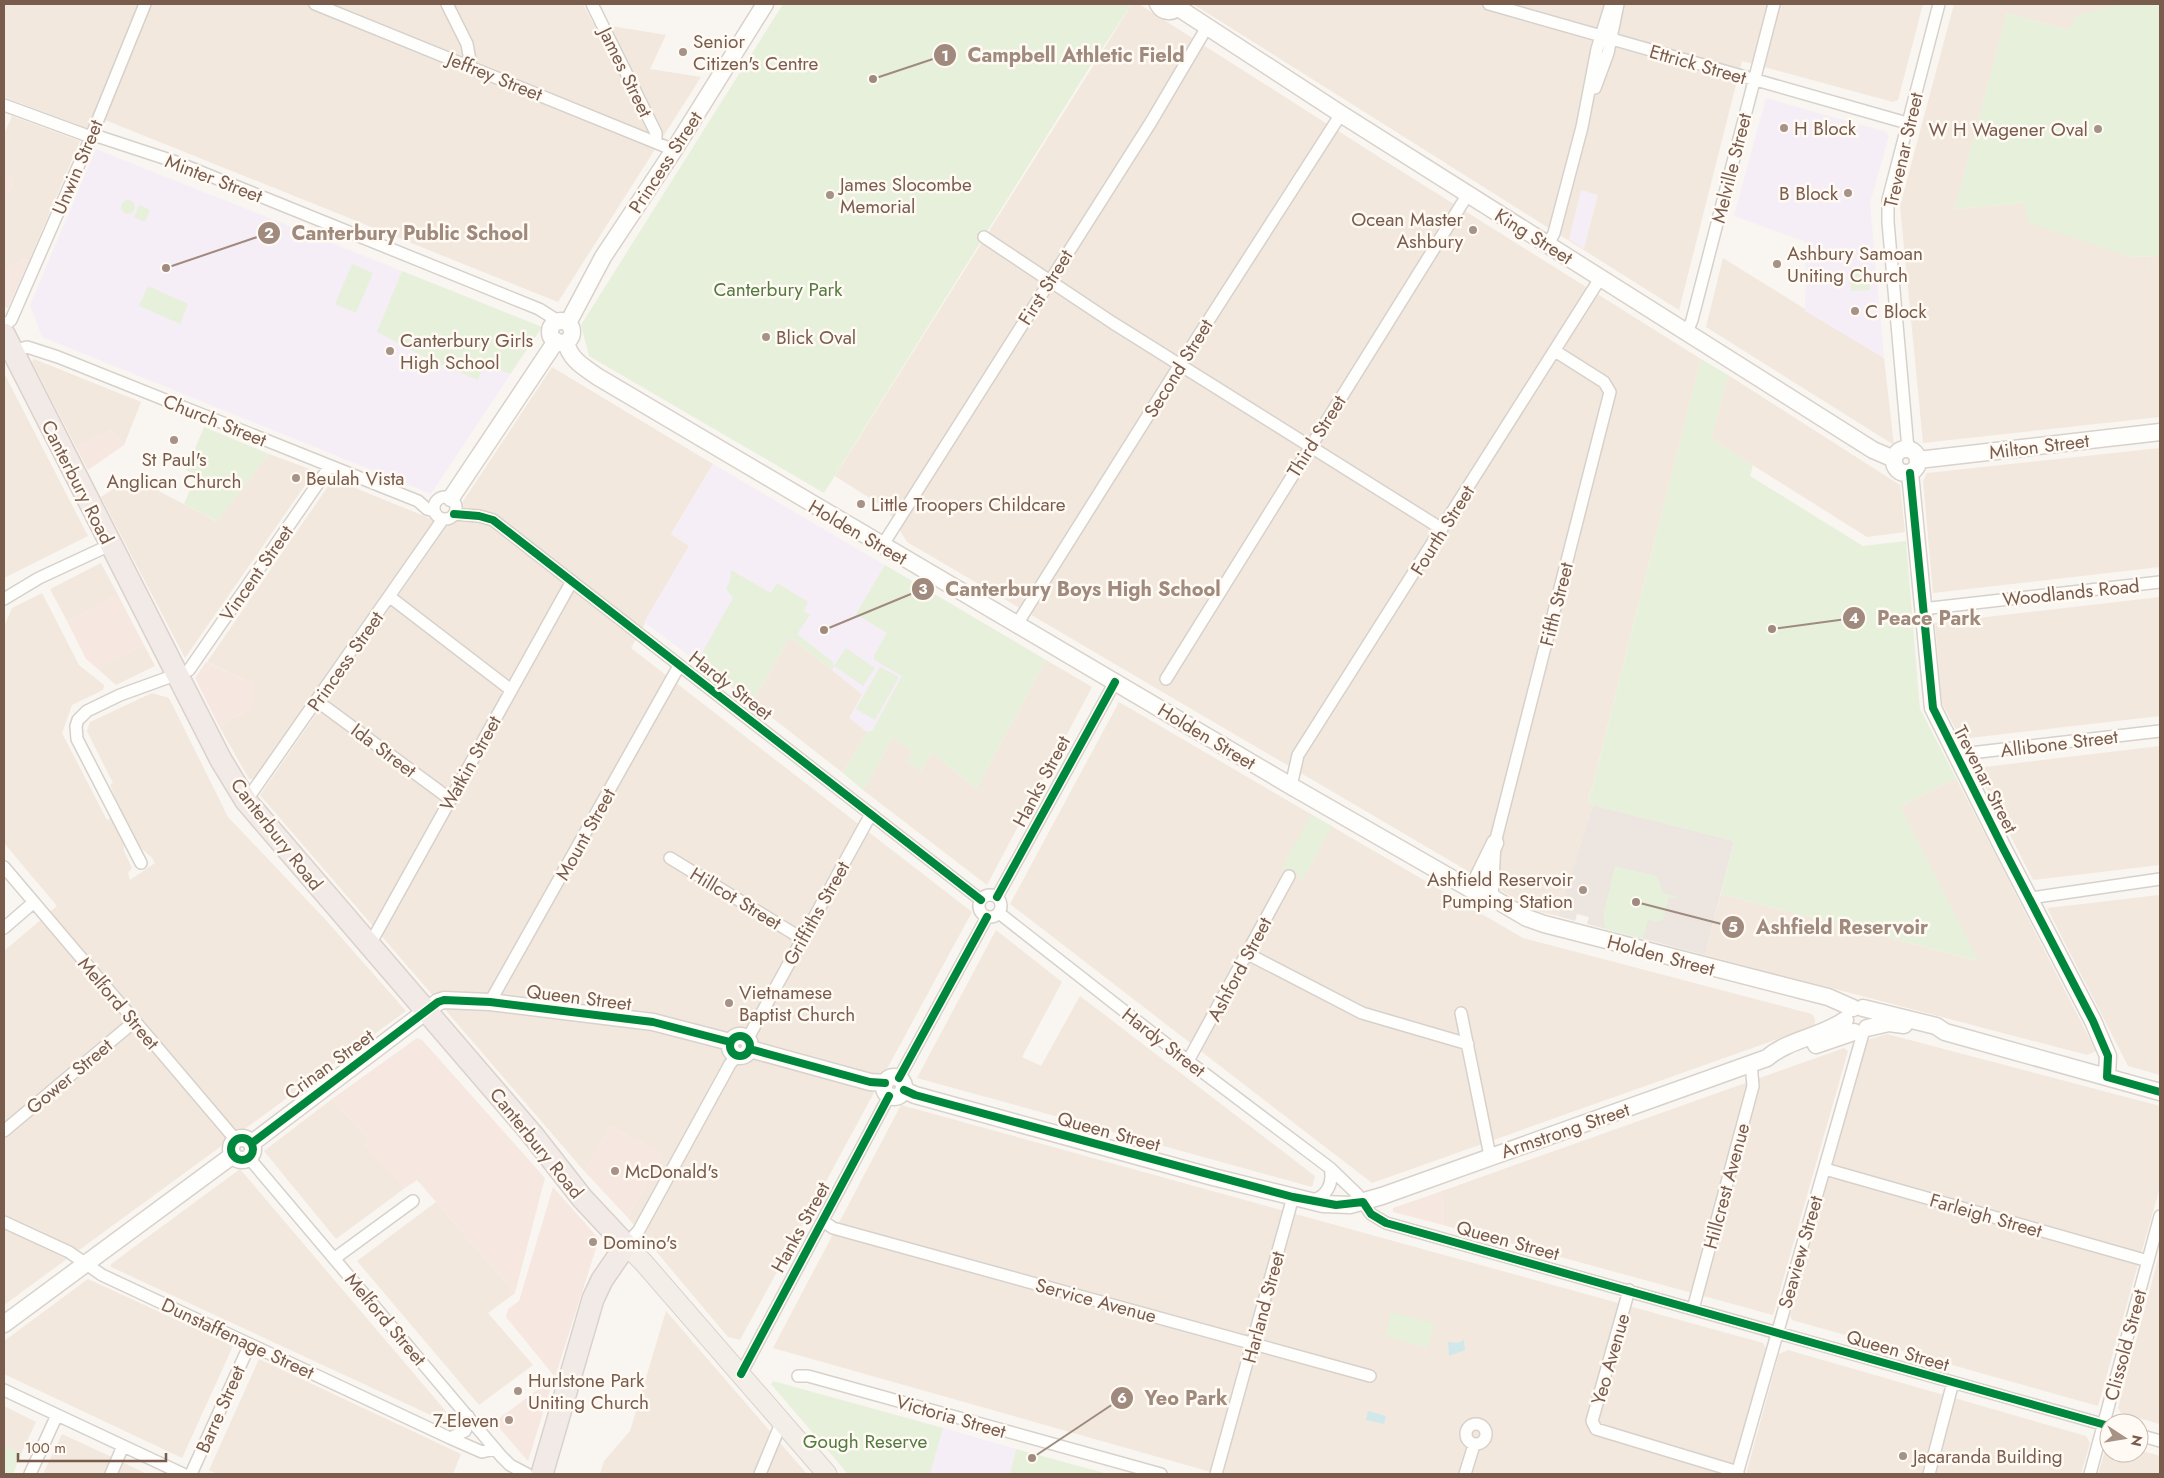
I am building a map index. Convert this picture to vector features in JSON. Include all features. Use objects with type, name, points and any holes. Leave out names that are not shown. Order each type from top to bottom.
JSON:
[{"type":"highway","name":"Canterbury Road","points":[[8,343],[221,760],[246,801],[368,946],[532,1134],[582,1198],[626,1245]]},
{"type":"highway","points":[[542,1474],[593,1299],[602,1280],[626,1245]]},
{"type":"main road","points":[[626,1245],[827,1474]]},
{"type":"street","name":"Unwin Street","points":[[4,326],[11,320],[91,137],[145,4]]},
{"type":"street","name":"Jeffrey Street","points":[[315,4],[674,150]]},
{"type":"street","points":[[447,4],[467,44],[471,66]]},
{"type":"street","name":"James Street","points":[[592,4],[656,133],[656,142]]},
{"type":"street","name":"Princess Street","points":[[563,322],[765,4]]},
{"type":"street","points":[[1158,4],[1161,9],[1168,12],[1178,5]]},
{"type":"street","name":"Ettrick Street","points":[[1489,4],[1907,123]]},
{"type":"street","points":[[1606,38],[1611,4]]},
{"type":"street","points":[[1548,245],[1554,233],[1606,38],[1618,4]]},
{"type":"street","name":"Melville Street","points":[[1687,332],[1692,320],[1774,4]]},
{"type":"street","name":"Trevenar Street","points":[[1939,4],[1891,188],[1888,212],[1912,461],[1922,608],[1933,708],[2106,1048],[2110,1063],[2107,1077]]},
{"type":"street","name":"King Street","points":[[1178,5],[1207,27],[1341,114],[1873,450],[1894,459],[1898,470],[1912,461]]},
{"type":"street","name":"First Street","points":[[882,546],[1048,281],[1151,122],[1207,27]]},
{"type":"street","name":"Minter Street","points":[[4,105],[91,137],[100,137],[151,153],[232,184],[539,309],[563,322]]},
{"type":"street","name":"Second Street","points":[[1018,624],[1180,364],[1341,114]]},
{"type":"street","name":"Third Street","points":[[1166,679],[1468,194]]},
{"type":"street","points":[[984,237],[1048,281],[1442,529]]},
{"type":"street","name":"Fourth Street","points":[[1291,786],[1298,755],[1601,277]]},
{"type":"street","points":[[561,342],[572,334],[563,322]]},
{"type":"street","name":"Princess Street","points":[[246,801],[390,597],[445,508],[561,342]]},
{"type":"street","name":"Holden Street","points":[[561,342],[576,361],[598,377],[1291,786],[1485,893],[1524,925],[1827,1005],[1856,1020],[1936,1026],[1945,1032],[2160,1092]]},
{"type":"street","name":"Church Street","points":[[8,343],[58,356],[418,501],[427,509],[445,508]]},
{"type":"street","name":"Fifth Street","points":[[1495,843],[1610,392],[1604,382],[1555,351]]},
{"type":"street","name":"Milton Street","points":[[1912,461],[2160,432]]},
{"type":"street","name":"Vincent Street","points":[[141,863],[77,739],[76,726],[82,715],[93,707],[189,670],[330,466]]},
{"type":"street","name":"Hardy Street","points":[[445,508],[493,520],[981,900]]},
{"type":"street","points":[[4,600],[25,586],[110,545]]},
{"type":"street","name":"Watkin Street","points":[[368,946],[572,581]]},
{"type":"street","name":"Woodlands Road","points":[[1922,608],[2160,582]]},
{"type":"street","points":[[390,597],[511,690]]},
{"type":"street","name":"Mount Street","points":[[490,1002],[679,666]]},
{"type":"street","name":"Hanks Street","points":[[997,897],[1115,682]]},
{"type":"street","name":"Ida Street","points":[[317,701],[450,799]]},
{"type":"street","name":"Allibone Street","points":[[1959,760],[1970,753],[2160,731]]},
{"type":"street","name":"Griffiths Street","points":[[626,1245],[639,1230],[871,814]]},
{"type":"street","points":[[1485,893],[1495,843]]},
{"type":"street","name":"Hillcot Street","points":[[670,858],[802,938]]},
{"type":"street","name":"Melford Street","points":[[4,867],[492,1445],[510,1465],[527,1474]]},
{"type":"street","name":"Ashford Street","points":[[1188,1061],[1289,876]]},
{"type":"street","points":[[2030,898],[2160,879]]},
{"type":"street","points":[[987,895],[997,897],[1002,905],[999,913],[993,917],[981,912],[981,900],[987,895]]},
{"type":"street","points":[[4,928],[34,902]]},
{"type":"street","name":"Hardy Street","points":[[999,913],[1188,1061],[1330,1168],[1363,1202]]},
{"type":"street","name":"Hanks Street","points":[[741,1374],[987,916]]},
{"type":"street","points":[[1246,953],[1362,1013],[1468,1044]]},
{"type":"street","name":"Queen Street","points":[[426,1013],[444,1000],[490,1002],[653,1022],[1293,1197],[1336,1205],[1363,1202],[1376,1218],[1386,1223],[2099,1424]]},
{"type":"street","points":[[1461,1012],[1490,1156]]},
{"type":"street","name":"Crinan Street","points":[[4,1324],[426,1013]]},
{"type":"street","name":"Seaview Street","points":[[1738,1473],[1857,1055],[1856,1020]]},
{"type":"street","name":"Armstrong Street","points":[[1363,1202],[1759,1061],[1778,1059],[1856,1020]]},
{"type":"street","name":"Gower Street","points":[[4,1131],[135,1022]]},
{"type":"street","name":"Hillcrest Avenue","points":[[1694,1309],[1759,1061]]},
{"type":"street","points":[[1310,1201],[1316,1200],[1326,1193],[1331,1183],[1330,1168]]},
{"type":"street","name":"Farleigh Street","points":[[1825,1169],[2148,1261]]},
{"type":"street","name":"Harland Street","points":[[1216,1474],[1293,1197]]},
{"type":"street","points":[[335,1258],[413,1201]]},
{"type":"street","name":"Clissold Street","points":[[2109,1413],[2160,1216]]},
{"type":"street","name":"Service Avenue","points":[[823,1221],[833,1228],[1370,1376]]},
{"type":"street","name":"Dunstaffenage Street","points":[[4,1222],[69,1252],[102,1275],[450,1438],[482,1452],[492,1445]]},
{"type":"street","name":"Yeo Avenue","points":[[1629,1290],[1592,1421],[1596,1429],[1738,1473]]},
{"type":"street","name":"Barre Street","points":[[191,1474],[250,1344]]},
{"type":"street","name":"Victoria Street","points":[[798,1376],[808,1376],[1161,1474]]},
{"type":"street","points":[[1929,1474],[1953,1382]]},
{"type":"street","points":[[4,1390],[183,1474]]},
{"type":"street","points":[[30,1474],[57,1415]]},
{"type":"street","points":[[450,1438],[465,1432],[468,1416]]},
{"type":"street","points":[[760,1474],[782,1421]]},
{"type":"street","points":[[1465,1474],[1474,1444]]},
{"type":"street","points":[[111,1474],[123,1446]]},
{"type":"street","name":"Clissold Street","points":[[2090,1474],[2099,1447]]},
{"type":"shaded area","points":[[4,4],[583,4],[593,23],[666,35],[650,69],[701,77],[558,302],[105,120],[86,128],[4,97]]},
{"type":"shaded area","points":[[1132,4],[1139,4],[1701,359],[1588,803],[1593,805],[1558,916],[1536,911],[907,542],[887,509],[835,476]]},
{"type":"shaded area","points":[[1193,4],[1923,4],[1898,100],[1893,102],[1742,61],[1679,310]]},
{"type":"shaded area","points":[[1954,4],[2119,4],[2069,30],[2007,13],[1955,209],[2024,203],[2131,257],[2160,256],[2160,417],[1923,443],[1900,206]]},
{"type":"shaded area","points":[[1766,98],[1886,132],[1889,136],[1870,203],[1884,358],[1805,311],[1806,242],[1734,216]]},
{"type":"shaded area","points":[[12,116],[80,141],[29,261],[24,258],[4,271],[4,204],[15,179],[4,175],[4,134]]},
{"type":"shaded area","points":[[96,149],[542,327],[431,494],[42,337],[30,305]]},
{"type":"shaded area","points":[[4,175],[15,179],[4,204]]},
{"type":"shaded area","points":[[1581,190],[1598,195],[1584,249],[1569,239]]},
{"type":"shaded area","points":[[24,258],[29,261],[8,308],[6,308],[4,304],[4,271]]},
{"type":"shaded area","points":[[1723,258],[1884,358],[1894,445],[1706,327]]},
{"type":"shaded area","points":[[34,359],[141,402],[124,445],[111,430],[76,447],[32,362]]},
{"type":"shaded area","points":[[552,367],[713,464],[671,534],[689,546],[631,648],[972,912],[740,1340],[728,1337],[628,1218],[663,1154],[610,1126],[585,1172],[260,795],[448,524]]},
{"type":"shaded area","points":[[4,373],[88,536],[4,578]]},
{"type":"shaded area","points":[[1728,375],[1900,485],[1905,532],[1867,537],[1711,439]]},
{"type":"shaded area","points":[[111,430],[124,445],[88,470],[76,447]]},
{"type":"shaded area","points":[[2160,448],[2160,567],[1933,593],[1923,481],[1927,473]]},
{"type":"shaded area","points":[[269,454],[315,471],[185,658],[101,497],[132,477],[216,521]]},
{"type":"shaded area","points":[[713,464],[1046,660],[976,789],[932,752],[921,771],[907,762],[912,751],[893,738],[863,790],[843,773],[867,732],[849,718],[862,694],[790,637],[752,702],[644,622],[689,546],[671,534]]},
{"type":"shaded area","points":[[333,479],[434,520],[254,779],[249,779],[219,726],[253,707],[253,684],[207,662]]},
{"type":"shaded area","points":[[101,563],[118,595],[67,621],[50,589]]},
{"type":"shaded area","points":[[42,593],[79,665],[104,685],[103,690],[72,705],[62,733],[107,820],[112,817],[124,839],[124,851],[132,868],[128,873],[130,880],[155,863],[140,847],[117,802],[110,785],[113,783],[87,731],[90,722],[152,693],[169,698],[228,817],[324,918],[406,1011],[4,1305],[4,951],[57,906],[4,843],[4,627],[12,608]]},
{"type":"shaded area","points":[[118,595],[144,645],[98,669],[86,659],[67,621]]},
{"type":"shaded area","points":[[2160,597],[2160,716],[1961,739],[1942,703],[1935,623]]},
{"type":"shaded area","points":[[790,637],[862,694],[867,732],[843,773],[752,702]]},
{"type":"shaded area","points":[[144,645],[155,666],[116,685],[98,669]]},
{"type":"shaded area","points":[[1046,660],[1092,687],[987,885],[863,790],[893,737],[912,751],[921,771],[932,752],[976,789]]},
{"type":"shaded area","points":[[206,662],[253,684],[253,707],[219,726],[195,678]]},
{"type":"shaded area","points":[[1119,702],[1523,938],[1812,1014],[1815,1024],[1812,1027],[1372,1183],[1010,904]]},
{"type":"shaded area","points":[[2160,746],[2160,865],[2033,880],[1976,768]]},
{"type":"shaded area","points":[[1956,778],[2096,1051],[2087,1055],[1705,955],[1721,894],[1978,961],[1900,807]]},
{"type":"shaded area","points":[[1593,805],[1734,841],[1705,955],[1587,924],[1589,917],[1577,914],[1575,921],[1558,916]]},
{"type":"shaded area","points":[[2160,895],[2160,1075],[2128,1066],[2047,908]]},
{"type":"shaded area","points":[[996,930],[1062,982],[1022,1057],[1041,1066],[1080,996],[1315,1176],[1312,1187],[917,1078]]},
{"type":"shaded area","points":[[1887,1034],[2160,1106],[2160,1187],[2098,1406],[1792,1320],[1790,1316],[1867,1040]]},
{"type":"shaded area","points":[[417,1038],[422,1040],[545,1178],[515,1293],[417,1180],[405,1188],[365,1145],[370,1141],[332,1099]]},
{"type":"shaded area","points":[[1844,1048],[1848,1051],[1773,1315],[1443,1225],[1442,1191]]},
{"type":"shaded area","points":[[332,1099],[370,1141],[365,1145],[405,1188],[336,1239],[264,1151]]},
{"type":"shaded area","points":[[901,1105],[1763,1343],[1767,1351],[1731,1474],[1218,1474],[773,1348]]},
{"type":"shaded area","points":[[610,1126],[663,1154],[628,1218],[585,1172]]},
{"type":"shaded area","points":[[240,1169],[461,1429],[111,1267],[111,1264]]},
{"type":"shaded area","points":[[553,1187],[599,1239],[555,1377],[506,1317],[508,1309],[519,1301]]},
{"type":"shaded area","points":[[1442,1191],[1443,1225],[1393,1212],[1393,1208]]},
{"type":"shaded area","points":[[436,1202],[515,1293],[488,1313],[533,1365],[479,1405],[357,1261]]},
{"type":"shaded area","points":[[2160,1252],[2160,1424],[2149,1421],[2149,1413],[2121,1413],[2118,1408]]},
{"type":"shaded area","points":[[88,1279],[233,1346],[182,1458],[4,1374],[4,1341]]},
{"type":"shaded area","points":[[666,1311],[807,1474],[600,1474],[604,1461],[630,1431]]},
{"type":"shaded area","points":[[1788,1350],[2086,1436],[2090,1443],[2081,1474],[1746,1474],[1779,1354]]},
{"type":"shaded area","points":[[259,1359],[461,1454],[453,1474],[217,1474],[209,1470]]},
{"type":"shaded area","points":[[548,1382],[551,1387],[528,1461],[494,1422]]},
{"type":"shaded area","points":[[4,1406],[36,1422],[21,1454],[4,1446]]},
{"type":"shaded area","points":[[943,1428],[1016,1449],[1010,1474],[930,1474]]},
{"type":"shaded area","points":[[62,1434],[114,1458],[106,1474],[43,1474]]},
{"type":"shaded area","points":[[2149,1453],[2160,1456],[2160,1474],[2098,1474],[2101,1463],[2149,1463]]},
{"type":"shaded area","points":[[122,1462],[147,1474],[116,1474]]},
{"type":"green space","name":"Canterbury Park","points":[[783,4],[1132,4],[1091,65],[824,493],[589,356],[581,325]]},
{"type":"green space","points":[[2119,4],[2160,4],[2160,256],[2131,257],[2029,223],[2024,203],[1955,209],[2007,13],[2069,30],[2076,16]]},
{"type":"green space","points":[[125,200],[131,200],[135,207],[131,214],[125,214],[121,210],[121,204]]},
{"type":"green space","points":[[139,205],[150,210],[145,222],[134,217]]},
{"type":"green space","points":[[352,264],[373,273],[356,313],[335,304]]},
{"type":"green space","points":[[1868,267],[1870,290],[1851,291],[1849,268]]},
{"type":"green space","points":[[402,271],[542,327],[510,374],[484,364],[478,380],[432,361],[377,332]]},
{"type":"green space","points":[[148,286],[188,304],[180,324],[139,306]]},
{"type":"green space","points":[[1701,359],[1728,375],[1711,439],[1753,465],[1750,476],[1863,546],[1906,541],[1920,709],[1956,778],[1900,807],[1979,961],[1721,894],[1734,841],[1588,804]]},
{"type":"green space","points":[[204,427],[269,454],[217,521],[184,504],[196,475],[186,470]]},
{"type":"green space","points":[[885,565],[1046,660],[976,789],[932,752],[921,771],[907,762],[912,751],[893,738],[863,790],[843,773],[867,732],[872,731],[902,676],[874,660],[874,655],[887,633],[856,614]]},
{"type":"green space","points":[[731,570],[771,593],[777,583],[808,602],[804,611],[810,615],[797,634],[832,661],[834,666],[832,670],[790,637],[752,702],[697,662],[733,598],[726,589],[730,581]]},
{"type":"green space","points":[[846,648],[875,668],[863,686],[834,666]]},
{"type":"green space","points":[[880,667],[899,677],[875,720],[856,709]]},
{"type":"green space","points":[[1311,815],[1332,826],[1302,881],[1295,870],[1281,869]]},
{"type":"green space","points":[[1615,866],[1657,876],[1663,893],[1676,896],[1675,899],[1669,897],[1663,920],[1656,922],[1648,920],[1643,939],[1605,929],[1603,916]]},
{"type":"green space","points":[[1391,1312],[1434,1323],[1428,1348],[1385,1336]]},
{"type":"green space","name":"Gough Reserve","points":[[773,1381],[943,1428],[930,1474],[848,1474],[771,1384]]},
{"type":"green space","points":[[4,1446],[21,1454],[13,1474],[4,1474]]},
{"type":"green space","points":[[1016,1449],[1108,1474],[1010,1474]]},
{"type":"water","points":[[1464,1340],[1465,1350],[1449,1356],[1448,1342],[1458,1343]]},
{"type":"water","points":[[1368,1411],[1386,1416],[1384,1424],[1366,1420]]},
{"type":"cycle path","points":[[1910,473],[1933,708],[2093,1021],[2108,1056],[2107,1077],[2160,1092]]},
{"type":"cycle path","points":[[454,514],[479,516],[493,520],[981,900]]},
{"type":"cycle path","points":[[997,897],[1115,682]]},
{"type":"cycle path","points":[[899,1078],[987,917]]},
{"type":"cycle path","points":[[252,1143],[438,1002],[444,1000],[490,1002],[653,1022],[730,1042]]},
{"type":"cycle path","points":[[736,1036],[744,1036],[750,1042],[750,1046],[750,1050],[744,1056],[736,1056],[730,1050],[730,1042],[736,1036]]},
{"type":"cycle path","points":[[750,1049],[870,1082],[885,1083]]},
{"type":"cycle path","points":[[904,1090],[915,1095],[1293,1197],[1336,1205],[1363,1202],[1371,1214],[1386,1223],[2099,1423]]},
{"type":"cycle path","points":[[741,1374],[889,1096]]},
{"type":"cycle path","points":[[242,1138],[250,1141],[253,1149],[250,1157],[242,1160],[234,1157],[231,1149],[234,1141],[242,1138]]},
{"type":"place","name":"Senior Citizen's Centre","points":[[683,52]]},
{"type":"place","name":"Campbell Athletic Field","points":[[873,79]]},
{"type":"place","name":"H Block","points":[[1784,128]]},
{"type":"place","name":"W H Wagener Oval","points":[[2098,129]]},
{"type":"place","name":"B Block","points":[[1848,193]]},
{"type":"place","name":"James Slocombe Memorial","points":[[830,195]]},
{"type":"place","name":"Ocean Master Ashbury","points":[[1473,230]]},
{"type":"place","name":"Ashbury Samoan Uniting Church","points":[[1777,264]]},
{"type":"place","name":"Canterbury Public School","points":[[166,268]]},
{"type":"place","name":"C Block","points":[[1855,311]]},
{"type":"place","name":"Blick Oval","points":[[766,337]]},
{"type":"place","name":"Canterbury Girls High School","points":[[390,351]]},
{"type":"place","name":"St Paul's Anglican Church","points":[[174,440]]},
{"type":"place","name":"Beulah Vista","points":[[296,478]]},
{"type":"place","name":"Little Troopers Childcare","points":[[861,504]]},
{"type":"place","name":"Peace Park","points":[[1772,629]]},
{"type":"place","name":"Canterbury Boys High School","points":[[824,630]]},
{"type":"place","name":"Ashfield Reservoir Pumping Station","points":[[1583,890]]},
{"type":"place","name":"Ashfield Reservoir","points":[[1636,902]]},
{"type":"place","name":"Vietnamese Baptist Church","points":[[729,1003]]},
{"type":"place","name":"McDonald's","points":[[615,1171]]},
{"type":"place","name":"Domino's","points":[[593,1242]]},
{"type":"place","name":"Hurlstone Park Uniting Church","points":[[518,1391]]},
{"type":"place","name":"7-Eleven","points":[[509,1420]]},
{"type":"place","name":"Jacaranda Building","points":[[1903,1456]]},
{"type":"place","name":"Yeo Park","points":[[1032,1458]]}]
